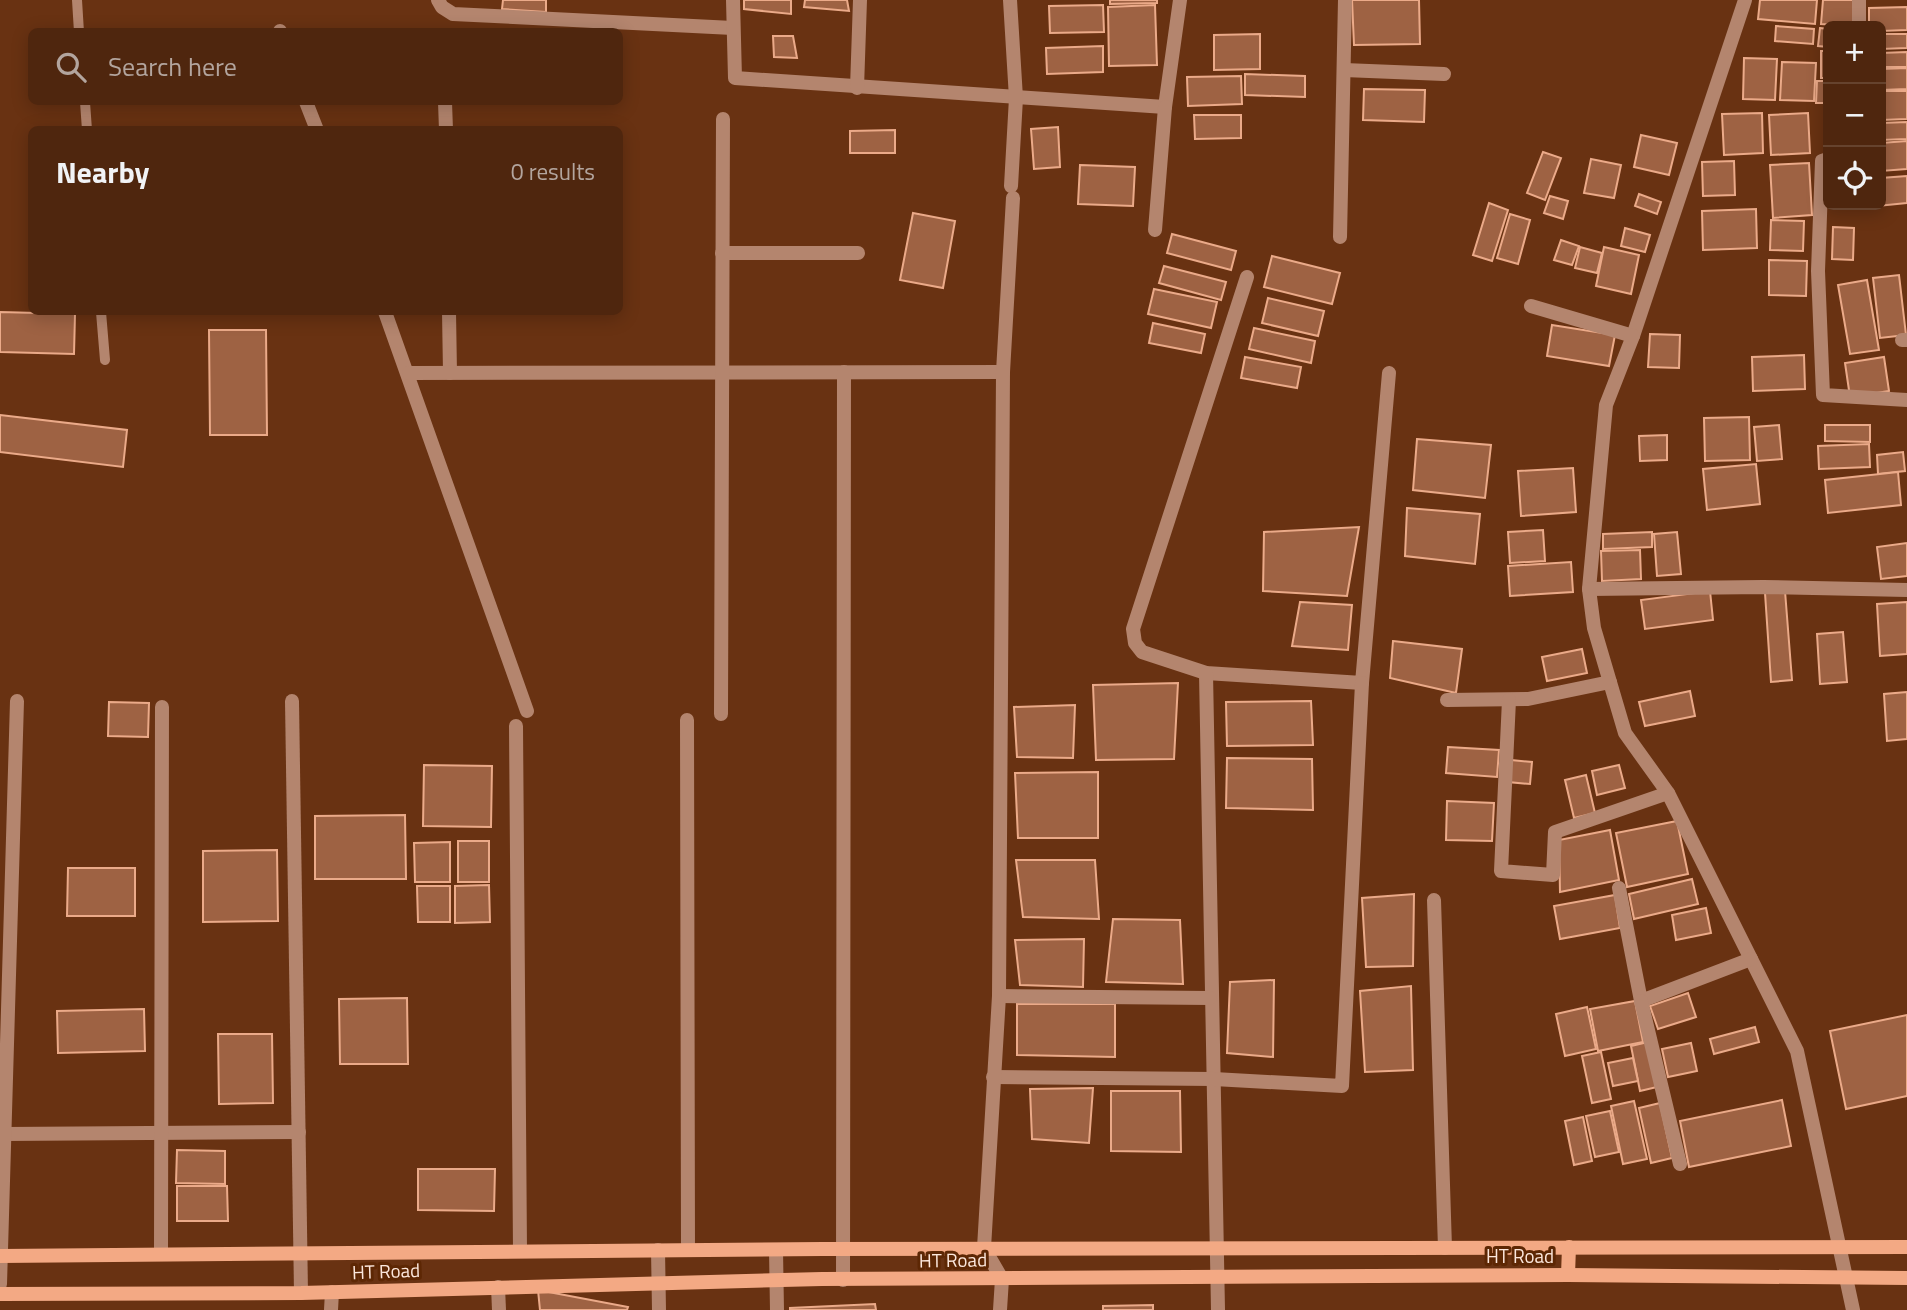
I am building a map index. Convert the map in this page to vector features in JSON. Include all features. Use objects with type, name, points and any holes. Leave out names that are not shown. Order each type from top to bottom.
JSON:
[{"type":"street","points":[[438,0],[442,8],[453,14],[733,28]]},
{"type":"street","points":[[733,0],[735,78],[1165,107]]},
{"type":"street","points":[[857,88],[860,0]]},
{"type":"street","points":[[1000,1310],[1002,1279],[984,1248],[999,996],[1003,372],[1016,97],[1010,0]]},
{"type":"street","points":[[1155,230],[1165,107],[1180,0]]},
{"type":"street","points":[[1340,237],[1345,0]]},
{"type":"street","points":[[1745,0],[1633,336],[1606,405],[1589,589],[1594,628],[1625,733],[1668,793],[1797,1051],[1853,1310]]},
{"type":"street","points":[[1859,0],[1859,21]]},
{"type":"street","points":[[1344,71],[1444,74]]},
{"type":"street","points":[[307,105],[315,126]]},
{"type":"street","points":[[445,105],[446,126]]},
{"type":"street","points":[[721,714],[723,119]]},
{"type":"street","points":[[1823,161],[1818,271],[1823,395],[1907,400]]},
{"type":"street","points":[[722,253],[858,253]]},
{"type":"street","points":[[1247,277],[1133,629],[1135,643],[1142,652],[1206,673],[1362,682]]},
{"type":"street","points":[[1531,306],[1633,336]]},
{"type":"street","points":[[386,315],[527,711]]},
{"type":"street","points":[[449,315],[450,373]]},
{"type":"street","points":[[843,1279],[844,372]]},
{"type":"street","points":[[408,373],[1003,372]]},
{"type":"street","points":[[993,1077],[1214,1079],[1342,1086],[1362,682],[1389,373]]},
{"type":"street","points":[[1589,589],[1763,587],[1907,590]]},
{"type":"street","points":[[1206,673],[1210,998],[1218,1310]]},
{"type":"street","points":[[1447,700],[1510,700],[1610,682]]},
{"type":"street","points":[[1510,700],[1501,871],[1553,874],[1555,832],[1668,793]]},
{"type":"street","points":[[0,1284],[17,701]]},
{"type":"street","points":[[292,701],[302,1293]]},
{"type":"street","points":[[161,1252],[162,707]]},
{"type":"street","points":[[687,720],[688,1250]]},
{"type":"street","points":[[516,726],[520,1250]]},
{"type":"street","points":[[1619,888],[1641,1000],[1680,1164]]},
{"type":"street","points":[[1434,900],[1445,1248]]},
{"type":"street","points":[[1641,1000],[1751,959]]},
{"type":"street","points":[[999,996],[1210,998]]},
{"type":"street","points":[[5,1134],[299,1132]]},
{"type":"street","points":[[1568,1275],[1569,1247]]},
{"type":"street","name":"HT Road","points":[[1,1256],[161,1252],[520,1250],[1907,1247]]},
{"type":"street","points":[[658,1250],[659,1310]]},
{"type":"street","points":[[776,1250],[777,1310]]},
{"type":"street","name":"HT Road","points":[[0,1294],[302,1293],[843,1279],[1568,1275],[1907,1278]]},
{"type":"street","points":[[498,1287],[499,1310]]},
{"type":"street","points":[[331,1310],[332,1292]]},
{"type":"lane","points":[[77,0],[79,28]]},
{"type":"lane","points":[[85,105],[87,126]]},
{"type":"lane","points":[[101,315],[105,360]]},
{"type":"building","points":[[503,0],[546,0],[546,12],[502,9]]},
{"type":"building","points":[[744,0],[791,0],[791,14],[744,9]]},
{"type":"building","points":[[805,0],[847,0],[849,11],[804,7]]},
{"type":"building","points":[[1110,0],[1157,0],[1157,3],[1110,4]]},
{"type":"building","points":[[1352,0],[1419,0],[1420,44],[1354,45]]},
{"type":"building","points":[[1760,0],[1817,0],[1815,24],[1758,19]]},
{"type":"building","points":[[1823,0],[1857,0],[1855,21],[1823,21],[1821,24]]},
{"type":"building","points":[[1103,5],[1104,32],[1050,33],[1049,6]]},
{"type":"building","points":[[1155,5],[1157,65],[1109,66],[1108,7]]},
{"type":"building","points":[[1907,7],[1907,30],[1886,31],[1886,21],[1869,21],[1869,8]]},
{"type":"building","points":[[1776,26],[1814,29],[1813,44],[1775,41]]},
{"type":"building","points":[[1820,28],[1823,28],[1823,46],[1818,46]]},
{"type":"building","points":[[1260,34],[1260,69],[1214,70],[1214,35]]},
{"type":"building","points":[[1886,34],[1907,34],[1907,48],[1886,49]]},
{"type":"building","points":[[773,36],[793,36],[797,58],[774,57]]},
{"type":"building","points":[[1103,46],[1103,72],[1047,74],[1046,48]]},
{"type":"building","points":[[1821,51],[1823,51],[1823,78]]},
{"type":"building","points":[[1907,52],[1907,67],[1886,67],[1886,53]]},
{"type":"building","points":[[1744,58],[1777,59],[1775,100],[1743,99]]},
{"type":"building","points":[[1782,62],[1816,63],[1814,101],[1780,100]]},
{"type":"building","points":[[1907,68],[1907,89],[1886,90],[1886,69]]},
{"type":"building","points":[[1245,74],[1305,76],[1305,97],[1245,95]]},
{"type":"building","points":[[1241,76],[1242,104],[1188,106],[1187,77]]},
{"type":"building","points":[[1817,81],[1823,81],[1823,103],[1816,103]]},
{"type":"building","points":[[1364,89],[1425,90],[1424,122],[1363,120]]},
{"type":"building","points":[[1886,91],[1907,91],[1907,119],[1886,120]]},
{"type":"building","points":[[1762,113],[1763,153],[1724,155],[1722,114]]},
{"type":"building","points":[[1808,113],[1810,153],[1771,155],[1769,115]]},
{"type":"building","points":[[1194,115],[1241,115],[1241,138],[1195,139]]},
{"type":"building","points":[[1907,122],[1907,139],[1886,140],[1886,123]]},
{"type":"building","points":[[1058,127],[1060,167],[1034,169],[1031,129]]},
{"type":"building","points":[[895,130],[895,153],[850,153],[850,131]]},
{"type":"building","points":[[1641,135],[1677,143],[1669,175],[1634,167]]},
{"type":"building","points":[[1907,141],[1907,169],[1886,171],[1886,143]]},
{"type":"building","points":[[1543,152],[1561,158],[1545,200],[1527,193]]},
{"type":"building","points":[[1591,159],[1621,165],[1614,198],[1584,193]]},
{"type":"building","points":[[1734,161],[1735,195],[1703,196],[1702,162]]},
{"type":"building","points":[[1809,163],[1812,215],[1773,218],[1770,165]]},
{"type":"building","points":[[1080,165],[1135,167],[1133,206],[1078,204]]},
{"type":"building","points":[[1907,176],[1907,203],[1886,205],[1886,178]]},
{"type":"building","points":[[1639,194],[1661,202],[1657,214],[1635,206]]},
{"type":"building","points":[[1550,196],[1568,201],[1563,219],[1544,213]]},
{"type":"building","points":[[1489,203],[1508,210],[1492,261],[1473,255]]},
{"type":"building","points":[[1756,209],[1757,248],[1703,250],[1702,211]]},
{"type":"building","points":[[913,213],[955,221],[943,288],[900,280]]},
{"type":"building","points":[[1510,214],[1530,220],[1518,264],[1497,258]]},
{"type":"building","points":[[1771,220],[1804,221],[1803,251],[1770,250]]},
{"type":"building","points":[[1833,227],[1854,228],[1853,260],[1832,259]]},
{"type":"building","points":[[1625,228],[1650,235],[1645,252],[1621,246]]},
{"type":"building","points":[[1172,234],[1236,251],[1231,270],[1167,253]]},
{"type":"building","points":[[1561,240],[1579,246],[1572,265],[1554,260]]},
{"type":"building","points":[[1580,247],[1602,253],[1597,273],[1575,268]]},
{"type":"building","points":[[1604,247],[1639,255],[1631,294],[1596,286]]},
{"type":"building","points":[[1272,256],[1340,273],[1332,304],[1264,287]]},
{"type":"building","points":[[1769,260],[1807,261],[1806,296],[1769,295]]},
{"type":"building","points":[[1164,266],[1226,282],[1221,300],[1159,283]]},
{"type":"building","points":[[1899,275],[1906,335],[1880,338],[1873,278]]},
{"type":"building","points":[[1867,280],[1879,350],[1850,354],[1838,285]]},
{"type":"building","points":[[1154,289],[1217,302],[1211,328],[1148,314]]},
{"type":"building","points":[[1268,298],[1324,311],[1318,336],[1262,323]]},
{"type":"building","points":[[0,312],[75,315],[74,354],[0,352]]},
{"type":"building","points":[[1153,323],[1205,334],[1201,353],[1149,343]]},
{"type":"building","points":[[1552,325],[1615,335],[1609,366],[1547,356]]},
{"type":"building","points":[[1254,328],[1315,341],[1311,363],[1249,349]]},
{"type":"building","points":[[209,330],[266,330],[267,435],[210,435]]},
{"type":"building","points":[[1650,334],[1680,335],[1679,368],[1648,367]]},
{"type":"building","points":[[1804,355],[1805,389],[1753,391],[1752,357]]},
{"type":"building","points":[[1245,357],[1301,367],[1297,388],[1241,378]]},
{"type":"building","points":[[1884,357],[1889,391],[1850,397],[1845,363]]},
{"type":"building","points":[[0,415],[127,430],[123,467],[0,452]]},
{"type":"building","points":[[1749,417],[1750,460],[1705,461],[1704,418]]},
{"type":"building","points":[[1779,425],[1782,459],[1757,461],[1754,427]]},
{"type":"building","points":[[1825,425],[1870,425],[1870,442],[1825,441]]},
{"type":"building","points":[[1667,435],[1667,460],[1640,461],[1639,436]]},
{"type":"building","points":[[1417,439],[1491,445],[1485,498],[1413,490]]},
{"type":"building","points":[[1869,444],[1870,467],[1819,469],[1818,446]]},
{"type":"building","points":[[1903,452],[1905,471],[1878,474],[1877,455]]},
{"type":"building","points":[[1756,464],[1760,504],[1707,510],[1703,469]]},
{"type":"building","points":[[1573,468],[1576,512],[1521,516],[1518,471]]},
{"type":"building","points":[[1898,472],[1901,505],[1828,513],[1825,480]]},
{"type":"building","points":[[1407,508],[1480,514],[1475,564],[1405,556]]},
{"type":"building","points":[[1359,527],[1347,596],[1263,591],[1264,532]]},
{"type":"building","points":[[1543,530],[1545,561],[1510,563],[1508,532]]},
{"type":"building","points":[[1652,532],[1652,547],[1603,549],[1603,534]]},
{"type":"building","points":[[1677,532],[1681,574],[1657,576],[1654,534]]},
{"type":"building","points":[[1907,543],[1907,576],[1881,579],[1877,547]]},
{"type":"building","points":[[1640,550],[1641,579],[1602,581],[1601,551]]},
{"type":"building","points":[[1571,562],[1573,592],[1510,596],[1508,566]]},
{"type":"building","points":[[1710,591],[1713,620],[1645,629],[1641,600]]},
{"type":"building","points":[[1785,591],[1792,680],[1771,682],[1765,593]]},
{"type":"building","points":[[1300,602],[1352,605],[1348,650],[1292,646]]},
{"type":"building","points":[[1907,602],[1907,654],[1880,656],[1877,604]]},
{"type":"building","points":[[1843,632],[1847,682],[1820,684],[1817,634]]},
{"type":"building","points":[[1393,641],[1462,649],[1456,693],[1390,678]]},
{"type":"building","points":[[1582,649],[1587,673],[1547,681],[1542,657]]},
{"type":"building","points":[[1178,683],[1174,759],[1096,760],[1093,685]]},
{"type":"building","points":[[1690,691],[1695,716],[1645,726],[1639,702]]},
{"type":"building","points":[[1907,692],[1907,739],[1887,741],[1884,694]]},
{"type":"building","points":[[1311,701],[1313,745],[1227,746],[1226,702]]},
{"type":"building","points":[[109,702],[149,703],[148,737],[108,736]]},
{"type":"building","points":[[1075,705],[1073,758],[1017,757],[1014,707]]},
{"type":"building","points":[[1448,747],[1499,750],[1497,777],[1446,773]]},
{"type":"building","points":[[1227,758],[1312,759],[1313,810],[1226,808]]},
{"type":"building","points":[[1511,760],[1532,762],[1530,784],[1508,782]]},
{"type":"building","points":[[424,765],[492,766],[491,827],[423,826]]},
{"type":"building","points":[[1619,765],[1625,788],[1597,795],[1592,771]]},
{"type":"building","points":[[1098,772],[1098,838],[1018,838],[1015,773]]},
{"type":"building","points":[[1586,775],[1595,813],[1574,818],[1565,780]]},
{"type":"building","points":[[1447,801],[1494,803],[1492,841],[1446,840]]},
{"type":"building","points":[[405,815],[406,879],[315,879],[315,816]]},
{"type":"building","points":[[1677,821],[1688,874],[1627,887],[1616,833]]},
{"type":"building","points":[[1610,830],[1619,880],[1560,892],[1559,840]]},
{"type":"building","points":[[458,841],[489,841],[489,882],[458,882]]},
{"type":"building","points":[[450,842],[450,882],[415,882],[414,843]]},
{"type":"building","points":[[277,850],[278,921],[203,922],[203,851]]},
{"type":"building","points":[[1016,860],[1095,860],[1099,919],[1023,917]]},
{"type":"building","points":[[68,868],[135,868],[135,916],[67,916]]},
{"type":"building","points":[[1692,879],[1698,904],[1634,919],[1629,894]]},
{"type":"building","points":[[489,885],[490,922],[455,923],[455,886]]},
{"type":"building","points":[[417,886],[450,886],[450,922],[418,922]]},
{"type":"building","points":[[1414,894],[1413,966],[1366,967],[1362,898]]},
{"type":"building","points":[[1615,895],[1620,928],[1560,939],[1554,906]]},
{"type":"building","points":[[1706,908],[1711,933],[1676,940],[1672,915]]},
{"type":"building","points":[[1113,919],[1180,920],[1183,984],[1106,982]]},
{"type":"building","points":[[1084,939],[1083,987],[1020,985],[1015,940]]},
{"type":"building","points":[[1274,980],[1273,1057],[1227,1053],[1230,982]]},
{"type":"building","points":[[1411,986],[1413,1070],[1365,1072],[1360,991]]},
{"type":"building","points":[[1688,993],[1696,1017],[1658,1029],[1650,1006]]},
{"type":"building","points":[[407,998],[408,1064],[340,1064],[339,999]]},
{"type":"building","points":[[1635,1001],[1643,1042],[1598,1051],[1590,1009]]},
{"type":"building","points":[[1017,1004],[1115,1004],[1115,1057],[1017,1055]]},
{"type":"building","points":[[1587,1007],[1596,1049],[1565,1056],[1556,1014]]},
{"type":"building","points":[[144,1009],[145,1051],[58,1053],[57,1011]]},
{"type":"building","points":[[1907,1015],[1907,1096],[1846,1109],[1830,1031]]},
{"type":"building","points":[[1755,1027],[1759,1042],[1714,1054],[1710,1039]]},
{"type":"building","points":[[218,1034],[272,1034],[273,1103],[219,1104]]},
{"type":"building","points":[[1648,1042],[1657,1087],[1640,1091],[1631,1046]]},
{"type":"building","points":[[1691,1043],[1697,1071],[1668,1077],[1662,1049]]},
{"type":"building","points":[[1601,1052],[1611,1099],[1592,1103],[1582,1056]]},
{"type":"building","points":[[1633,1058],[1638,1081],[1613,1086],[1608,1063]]},
{"type":"building","points":[[1093,1088],[1089,1143],[1032,1139],[1030,1089]]},
{"type":"building","points":[[1111,1091],[1180,1091],[1181,1152],[1111,1151]]},
{"type":"building","points":[[1782,1100],[1791,1146],[1689,1167],[1680,1121]]},
{"type":"building","points":[[1634,1101],[1647,1159],[1623,1164],[1611,1106]]},
{"type":"building","points":[[1660,1103],[1672,1158],[1651,1163],[1639,1108]]},
{"type":"building","points":[[1610,1111],[1619,1152],[1595,1157],[1586,1116]]},
{"type":"building","points":[[1583,1117],[1592,1161],[1574,1165],[1565,1121]]},
{"type":"building","points":[[177,1150],[225,1151],[225,1184],[176,1183]]},
{"type":"building","points":[[418,1169],[495,1169],[494,1211],[418,1210]]},
{"type":"building","points":[[177,1186],[227,1186],[228,1221],[177,1221]]},
{"type":"building","points":[[538,1290],[628,1307],[627,1310],[540,1310]]},
{"type":"building","points":[[875,1304],[876,1310],[790,1310],[790,1308]]},
{"type":"building","points":[[1153,1305],[1153,1310],[1103,1310],[1103,1306]]}]
